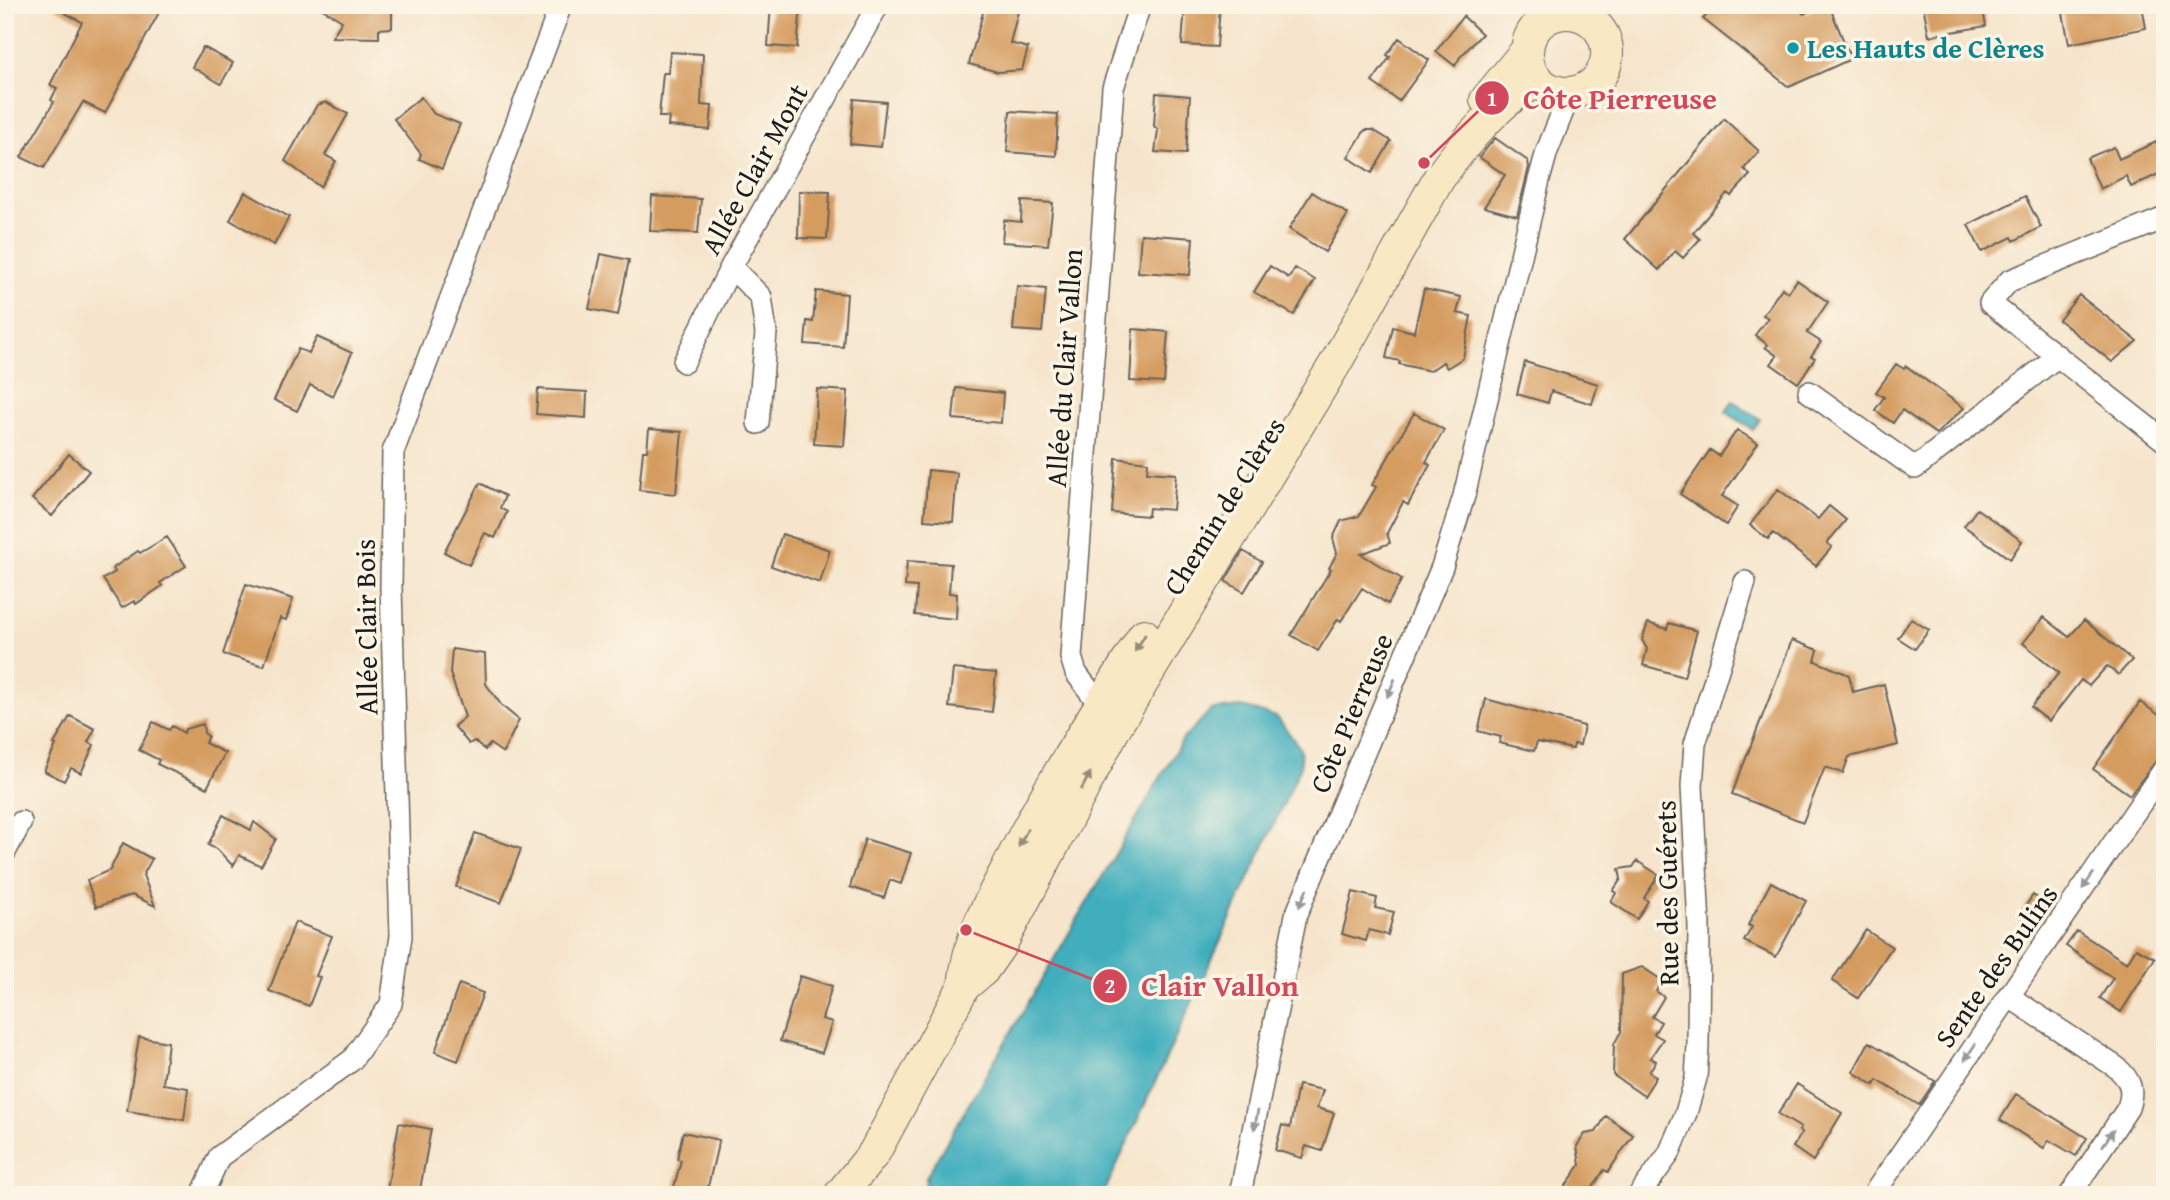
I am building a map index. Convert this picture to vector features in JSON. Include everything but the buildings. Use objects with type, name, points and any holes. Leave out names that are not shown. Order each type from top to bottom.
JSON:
[{"type":"street","name":"Allée Clair Bois","points":[[202,1195],[219,1157],[352,1060],[391,1004],[401,936],[391,587],[393,452],[561,5]]},
{"type":"street","name":"Allée Clair Mont","points":[[684,362],[731,267],[878,5]]},
{"type":"street","name":"Allée du Clair Vallon","points":[[1109,717],[1076,673],[1071,657],[1113,88],[1140,5]]},
{"type":"street","points":[[1566,9],[1585,16],[1608,19],[1607,54],[1601,75],[1591,85],[1578,91],[1551,86],[1528,63],[1527,50],[1534,30],[1542,22],[1566,9]]},
{"type":"street","name":"Chemin de Clères","points":[[1109,717],[1426,170],[1527,50]]},
{"type":"street","name":"Chemin de Clères","points":[[841,1195],[874,1153],[964,986],[967,957],[974,934],[1040,803],[1109,717],[1335,364],[1439,178],[1457,154],[1521,88],[1551,86]]},
{"type":"street","name":"Côte Pierreuse","points":[[1240,1195],[1296,915],[1442,567],[1464,496],[1539,180],[1565,106],[1551,86]]},
{"type":"street","points":[[2165,218],[2009,281],[1990,303],[2165,441]]},
{"type":"street","points":[[731,267],[761,297],[766,333],[758,422]]},
{"type":"street","points":[[1809,392],[1915,468],[2058,356]]},
{"type":"street","name":"Rue des Guérets","points":[[1639,1195],[1669,1154],[1686,1113],[1696,1078],[1699,926],[1692,786],[1695,744],[1745,582]]},
{"type":"street","name":"Sente des Bulins","points":[[1873,1195],[2165,768]]},
{"type":"street","points":[[5,852],[21,822]]},
{"type":"street","points":[[2008,996],[2116,1067],[2131,1085],[2133,1094],[2128,1108],[2070,1195]]},
{"type":"water","points":[[1733,401],[1760,419],[1753,430],[1726,412]]},
{"type":"water","points":[[1242,707],[1277,717],[1300,748],[1301,766],[1103,1195],[925,1195],[926,1177],[1183,739],[1211,710]]},
{"type":"place","name":"Les Hauts de Clères","points":[[1793,48]]},
{"type":"place","name":"Côte Pierreuse","points":[[1424,163]]},
{"type":"place","name":"Clair Vallon","points":[[966,930]]}]
